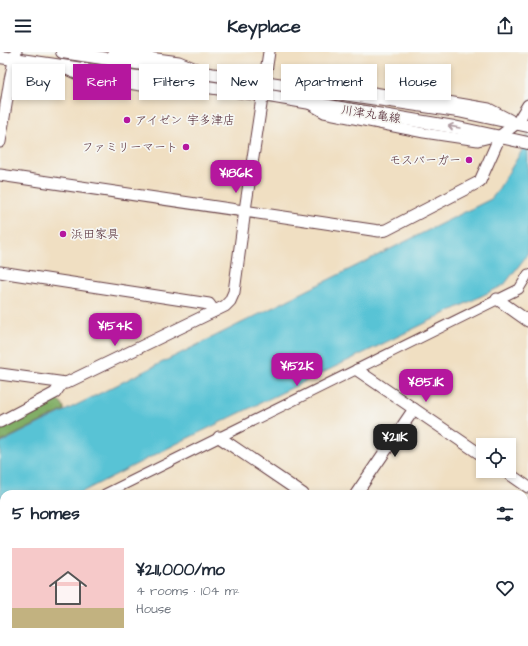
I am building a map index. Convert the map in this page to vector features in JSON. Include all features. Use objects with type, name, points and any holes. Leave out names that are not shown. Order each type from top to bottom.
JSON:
[{"type":"main road","name":"川津丸亀線","points":[[62,52],[217,75]]},
{"type":"main road","name":"川津丸亀線","points":[[0,57],[15,56],[55,65],[217,88]]},
{"type":"main road","name":"川津丸亀線","points":[[273,84],[458,111],[524,124]]},
{"type":"main road","name":"川津丸亀線","points":[[273,97],[500,136],[524,142]]},
{"type":"street","points":[[112,52],[179,62],[214,75]]},
{"type":"street","points":[[267,64],[269,52]]},
{"type":"street","points":[[0,142],[15,56]]},
{"type":"street","points":[[0,374],[62,383],[70,382],[225,306],[230,301],[234,292],[261,100]]},
{"type":"street","points":[[0,175],[379,231],[386,230],[477,183],[480,180],[500,136],[524,124],[528,105]]},
{"type":"street","points":[[0,272],[210,304],[214,311]]},
{"type":"street","points":[[114,490],[519,289],[528,274]]},
{"type":"street","points":[[497,299],[528,321]]},
{"type":"street","points":[[357,370],[476,451]]},
{"type":"street","points":[[0,422],[55,393],[62,383]]},
{"type":"street","points":[[359,490],[414,409]]},
{"type":"street","points":[[219,437],[297,490]]},
{"type":"street","points":[[515,478],[528,487]]},
{"type":"green space","points":[[56,398],[64,407],[64,410],[0,442],[0,426]]},
{"type":"water","points":[[528,135],[528,254],[504,285],[184,440],[86,490],[0,490],[0,443],[491,199],[521,152]]},
{"type":"place","name":"アイゼン 宇多津店","points":[[127,120]]},
{"type":"place","name":"ファミリーマート","points":[[186,147]]},
{"type":"place","name":"モスバーガー","points":[[469,160]]},
{"type":"place","name":"浜田家具","points":[[63,234]]}]
